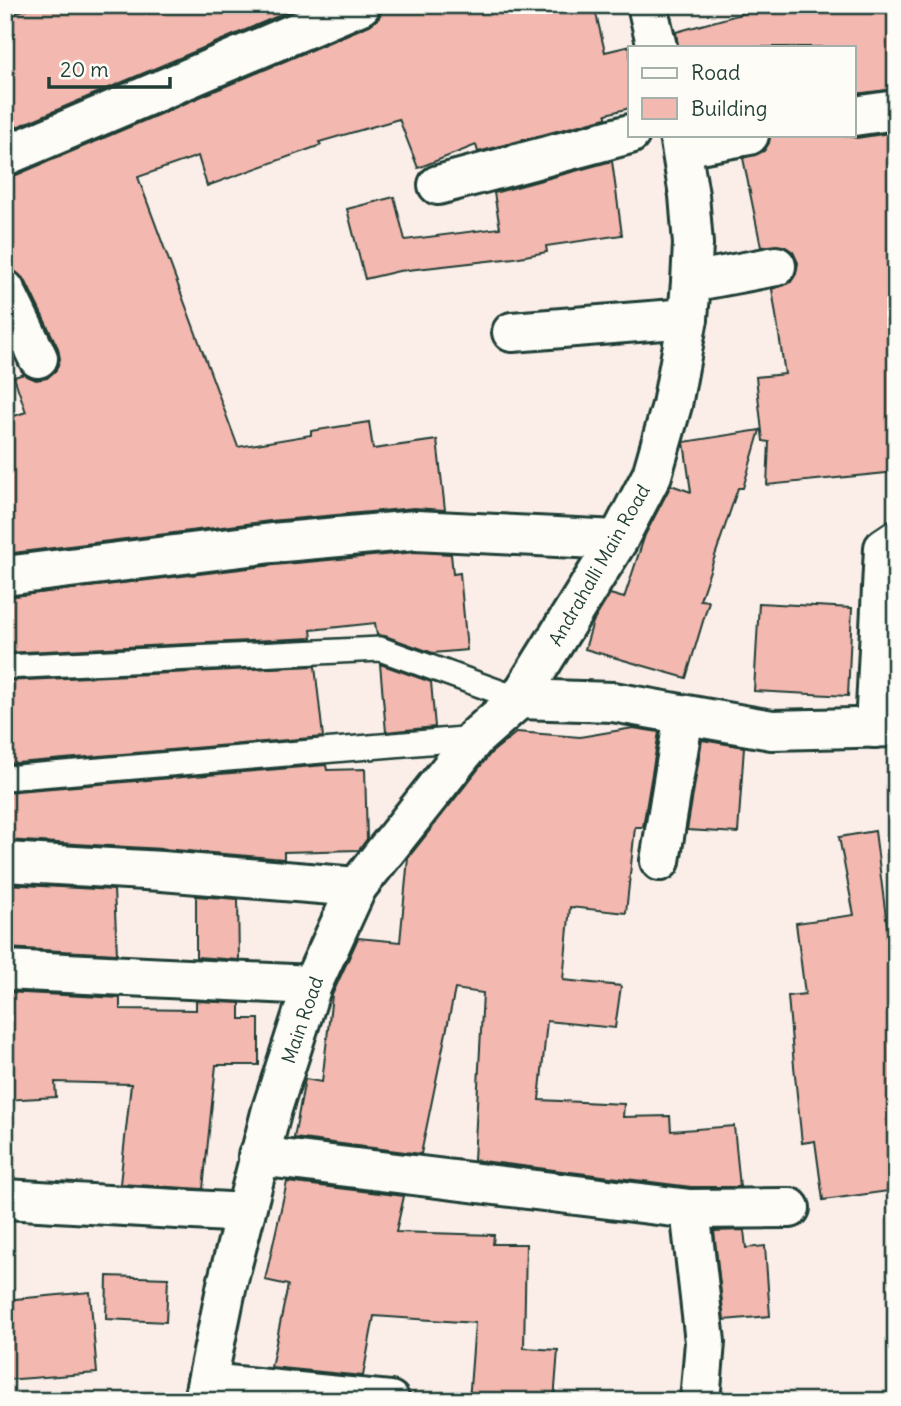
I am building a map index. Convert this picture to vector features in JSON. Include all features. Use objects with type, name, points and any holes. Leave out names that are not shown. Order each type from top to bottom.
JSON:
[{"type":"street","points":[[5,156],[361,5]]},
{"type":"street","points":[[647,5],[657,46]]},
{"type":"street","points":[[856,116],[896,110]]},
{"type":"street","points":[[438,186],[628,135]]},
{"type":"street","points":[[680,141],[738,136]]},
{"type":"street","name":"Andrahalli Main Road","points":[[519,699],[618,540],[652,475],[672,405],[690,300],[690,195],[680,141]]},
{"type":"street","points":[[512,332],[690,300],[776,266]]},
{"type":"street","points":[[5,290],[38,358]]},
{"type":"street","points":[[5,576],[272,543],[416,530],[618,540]]},
{"type":"street","points":[[519,699],[613,702],[772,730],[885,728],[884,548],[896,540]]},
{"type":"street","name":"Main Road","points":[[205,1392],[226,1284],[258,1156],[312,985],[357,887],[475,738],[519,699]]},
{"type":"street","points":[[660,861],[684,715]]},
{"type":"street","points":[[5,862],[162,871],[357,887]]},
{"type":"street","points":[[5,970],[312,985]]},
{"type":"street","points":[[258,1156],[690,1209],[790,1208]]},
{"type":"street","points":[[5,1199],[245,1213]]},
{"type":"street","points":[[690,1209],[705,1342],[700,1401]]},
{"type":"street","points":[[205,1392],[390,1401]]},
{"type":"lane","points":[[5,667],[380,649],[519,699]]},
{"type":"lane","points":[[5,778],[475,738]]},
{"type":"building","points":[[39,5],[304,5],[5,132],[5,16]]},
{"type":"building","points":[[382,5],[594,5],[605,52],[628,46],[628,108],[606,114],[606,118],[478,152],[476,145],[418,168],[399,119],[319,142],[321,145],[207,186],[198,156],[138,177],[238,447],[369,422],[373,449],[437,440],[445,510],[414,508],[270,521],[5,554],[5,419],[26,412],[14,377],[24,374],[36,380],[47,378],[56,370],[60,359],[58,348],[25,280],[14,271],[5,247],[5,177],[14,176],[370,25],[379,18]]},
{"type":"building","points":[[774,5],[896,5],[896,89],[856,94],[856,46],[678,46],[676,32]]},
{"type":"building","points":[[896,132],[896,472],[767,485],[769,442],[763,441],[756,377],[785,374],[772,289],[791,282],[798,263],[793,252],[784,246],[761,247],[743,158],[764,151],[770,136],[857,138]]},
{"type":"building","points":[[612,161],[622,235],[546,246],[547,252],[514,258],[399,271],[365,279],[347,209],[394,197],[405,240],[500,228],[494,193]]},
{"type":"building","points":[[760,430],[743,488],[738,488],[700,600],[709,601],[686,678],[585,649],[593,622],[610,594],[624,598],[645,535],[671,485],[691,492],[684,442]]},
{"type":"building","points":[[416,552],[451,554],[453,574],[460,573],[467,650],[433,653],[377,635],[375,623],[311,630],[312,638],[5,653],[5,597],[274,565]]},
{"type":"building","points":[[759,603],[852,608],[848,696],[754,691]]},
{"type":"building","points":[[380,664],[431,682],[435,727],[386,732]]},
{"type":"building","points":[[315,666],[323,737],[5,764],[5,681]]},
{"type":"building","points":[[633,728],[659,732],[643,827],[635,827],[626,913],[570,907],[563,980],[621,986],[615,1028],[547,1021],[539,1100],[624,1104],[623,1117],[670,1116],[671,1131],[734,1126],[740,1187],[691,1187],[474,1160],[483,993],[455,989],[421,1154],[294,1138],[305,1079],[322,1082],[332,995],[358,938],[400,942],[408,858],[491,753],[517,732],[580,737]]},
{"type":"building","points":[[702,740],[744,747],[738,833],[687,830]]},
{"type":"building","points":[[326,765],[327,770],[365,769],[367,839],[359,850],[284,852],[284,859],[5,840],[5,792]]},
{"type":"building","points":[[875,831],[896,996],[896,1190],[823,1200],[815,1141],[802,1143],[794,1066],[788,996],[805,994],[796,923],[854,915],[839,837]]},
{"type":"building","points":[[5,884],[114,890],[117,954],[5,948]]},
{"type":"building","points":[[196,896],[238,899],[239,960],[196,957]]},
{"type":"building","points":[[5,992],[120,998],[120,1009],[196,1010],[196,1001],[240,1003],[240,1019],[259,1019],[259,1065],[216,1065],[203,1189],[120,1184],[131,1084],[55,1082],[56,1097],[5,1100]]},
{"type":"building","points":[[287,1182],[404,1196],[396,1232],[494,1235],[493,1244],[526,1244],[524,1348],[558,1350],[554,1401],[469,1401],[475,1323],[374,1316],[363,1376],[271,1367],[288,1285],[265,1280]]},
{"type":"building","points":[[744,1230],[746,1248],[765,1246],[770,1316],[724,1320],[714,1231]]},
{"type":"building","points":[[107,1276],[168,1278],[166,1322],[106,1319]]},
{"type":"building","points":[[90,1292],[97,1373],[5,1380],[5,1300]]}]
